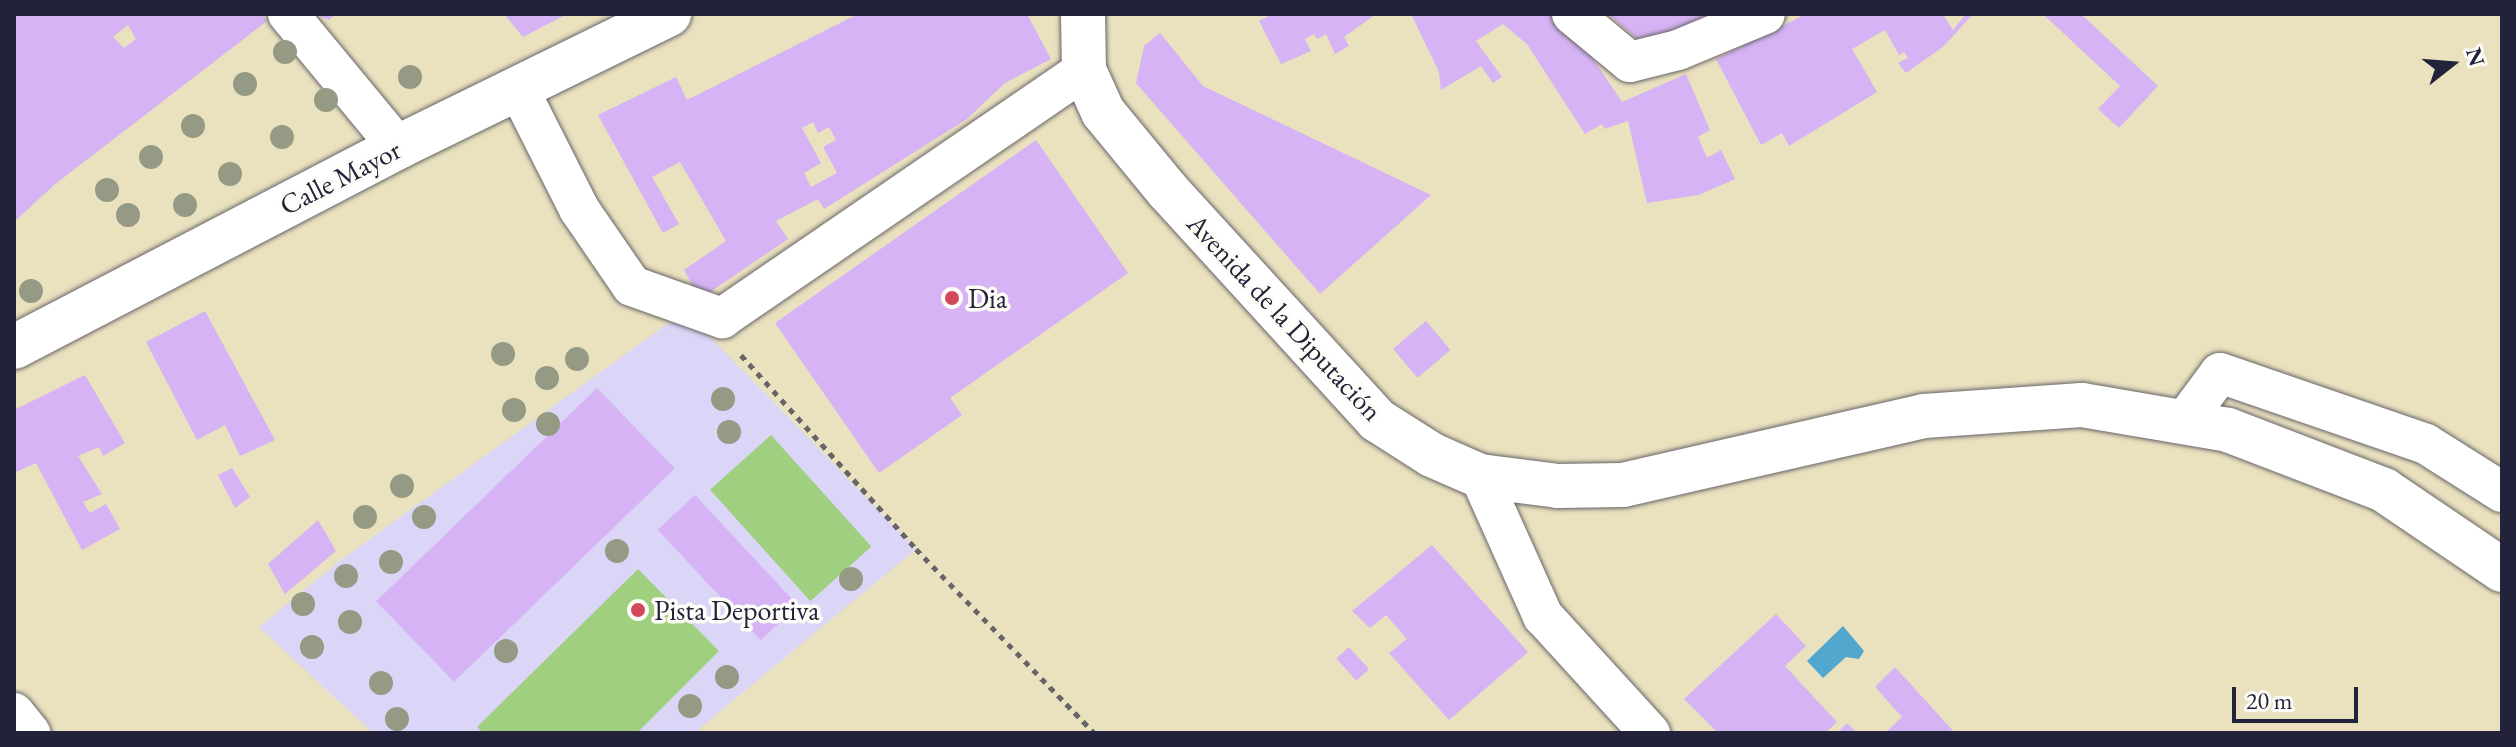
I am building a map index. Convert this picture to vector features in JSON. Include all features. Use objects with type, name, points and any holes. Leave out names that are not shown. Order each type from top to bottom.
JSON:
[{"type":"main road","name":"Calle Mayor","points":[[14,347],[398,147],[669,14]]},
{"type":"main road","name":"Avenida de la Diputación","points":[[1083,14],[1084,70],[1103,112],[1168,191],[1377,420],[1432,455],[1480,476],[1558,486],[1623,485],[1924,416],[2082,405],[2228,430],[2384,490],[2502,570]]},
{"type":"street","points":[[288,14],[398,147]]},
{"type":"street","points":[[1572,14],[1630,62],[1678,50],[1765,14]]},
{"type":"street","points":[[518,88],[579,209],[632,286],[714,317],[1084,70]]},
{"type":"street","points":[[2183,423],[2220,373],[2426,444],[2502,492]]},
{"type":"street","points":[[1480,476],[1543,616],[1650,733]]},
{"type":"street","points":[[14,713],[30,733]]},
{"type":"path","points":[[714,317],[916,549],[1094,733]]},
{"type":"shaded area","points":[[685,311],[916,549],[694,733],[373,733],[259,627],[341,560]]},
{"type":"green space","name":"Pista Deportiva","points":[[771,435],[871,546],[810,601],[710,490]]},
{"type":"green space","name":"Pista Deportiva","points":[[638,569],[719,651],[637,733],[483,733],[477,727]]},
{"type":"water","points":[[1843,626],[1864,651],[1859,659],[1846,657],[1823,678],[1807,661]]},
{"type":"building","points":[[14,14],[261,14],[267,21],[54,185],[14,222]],"holes":[[[128,25],[136,39],[124,48],[113,37]]]},
{"type":"building","points":[[315,14],[336,14],[329,20]]},
{"type":"building","points":[[504,14],[567,14],[523,37]]},
{"type":"building","points":[[858,14],[1027,14],[1051,59],[1005,83],[967,119],[824,209],[818,199],[776,221],[788,239],[700,299],[684,270],[726,241],[680,162],[652,177],[679,224],[663,233],[598,115],[676,77],[687,100]],"holes":[[[813,122],[818,133],[829,127],[836,140],[823,147],[837,173],[811,187],[804,173],[821,163],[802,128]]]},
{"type":"building","points":[[1272,14],[1376,14],[1344,37],[1349,46],[1335,54],[1326,34],[1317,39],[1314,34],[1305,39],[1311,51],[1281,64],[1259,21]]},
{"type":"building","points":[[1411,14],[1563,14],[1622,102],[1686,74],[1710,130],[1698,137],[1707,158],[1721,150],[1735,179],[1699,195],[1647,203],[1628,121],[1604,129],[1602,124],[1585,134],[1527,44],[1503,24],[1476,41],[1502,77],[1493,83],[1481,66],[1441,90],[1439,72]]},
{"type":"building","points":[[1608,14],[1750,14],[1639,40]]},
{"type":"building","points":[[1806,14],[1943,14],[1953,30],[1966,14],[1971,16],[1944,46],[1906,73],[1898,63],[1908,58],[1904,52],[1899,55],[1885,30],[1852,49],[1877,92],[1789,146],[1782,133],[1761,145],[1716,59]]},
{"type":"building","points":[[2043,14],[2081,14],[2158,86],[2119,128],[2098,109],[2120,86]]},
{"type":"building","points":[[1160,33],[1203,86],[1431,195],[1320,294],[1136,83],[1144,46]]},
{"type":"building","name":"Dia","points":[[1036,140],[1128,273],[950,398],[962,415],[879,473],[775,323]]},
{"type":"building","points":[[205,311],[275,440],[240,456],[225,425],[197,440],[146,342]]},
{"type":"building","points":[[1426,321],[1450,350],[1417,378],[1393,349]]},
{"type":"building","points":[[85,375],[125,443],[103,456],[99,447],[78,456],[102,494],[83,502],[90,513],[106,504],[120,529],[82,550],[36,463],[14,473],[14,410]]},
{"type":"building","points":[[597,388],[675,469],[454,682],[376,601]]},
{"type":"building","points":[[232,468],[250,497],[235,508],[218,475]]},
{"type":"building","points":[[695,495],[798,605],[761,640],[658,530]]},
{"type":"building","points":[[318,520],[336,551],[285,594],[268,564]]},
{"type":"building","points":[[1432,545],[1528,652],[1449,720],[1389,653],[1407,639],[1386,615],[1370,628],[1352,611]]},
{"type":"building","points":[[1776,614],[1806,646],[1785,666],[1837,722],[1825,733],[1718,733],[1684,699]]},
{"type":"building","points":[[1349,647],[1369,669],[1356,681],[1336,658]]},
{"type":"building","points":[[1895,667],[1955,733],[1885,733],[1902,717],[1875,687]]},
{"type":"building","points":[[1847,723],[1857,733],[1837,733]]},
{"type":"place","name":"Dia","points":[[952,298]]},
{"type":"place","name":"Pista Deportiva","points":[[638,610]]}]
